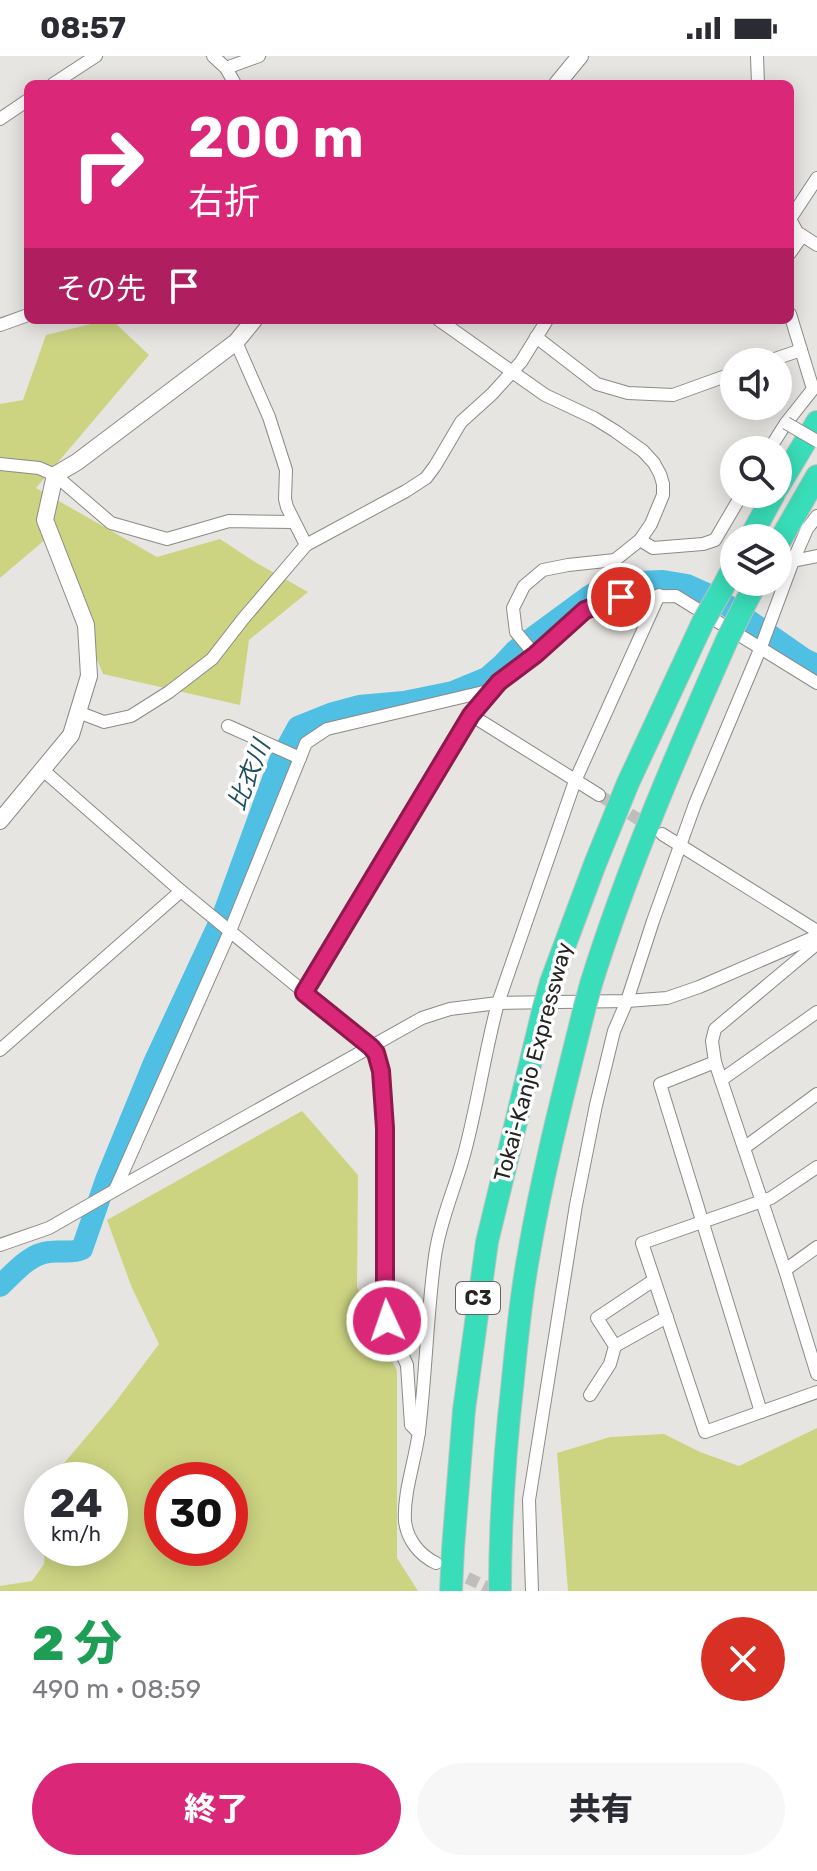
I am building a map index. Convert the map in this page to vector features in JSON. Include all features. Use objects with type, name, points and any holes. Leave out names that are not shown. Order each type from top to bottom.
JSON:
[{"type":"highway","points":[[792,464],[817,422]]},
{"type":"highway","points":[[792,538],[817,476]]},
{"type":"highway","name":"Tokai-Kanjo Expressway","points":[[451,1591],[464,1410],[487,1242],[543,1011],[590,877],[628,783],[720,592]]},
{"type":"highway","name":"Tokai-Kanjo Expressway","points":[[500,1591],[506,1460],[519,1315],[542,1187],[584,1010],[608,932],[663,784],[749,596]]},
{"type":"street","points":[[59,80],[96,56]]},
{"type":"street","points":[[213,56],[226,68],[233,80]]},
{"type":"street","points":[[226,68],[259,56]]},
{"type":"street","points":[[560,80],[580,56]]},
{"type":"street","points":[[757,56],[758,80]]},
{"type":"street","points":[[0,119],[24,103]]},
{"type":"street","points":[[794,213],[817,178]]},
{"type":"street","points":[[794,226],[797,232],[817,245]]},
{"type":"street","points":[[794,247],[802,236]]},
{"type":"street","points":[[0,325],[24,316]]},
{"type":"street","points":[[0,821],[71,735],[89,676],[86,625],[45,520],[55,475],[77,462],[236,342],[251,324]]},
{"type":"street","points":[[445,324],[545,395],[594,418],[643,451],[654,463],[663,484],[663,495],[651,524],[640,540],[615,560],[543,570],[524,586],[513,608],[516,632],[535,655]]},
{"type":"street","points":[[78,712],[104,722],[131,716],[212,659],[306,545],[426,478],[461,422],[521,362],[544,324]]},
{"type":"street","points":[[778,436],[813,389],[793,324]]},
{"type":"street","points":[[536,337],[597,384],[628,393],[673,395],[720,378]]},
{"type":"street","points":[[236,342],[269,417],[286,470],[285,499],[306,545]]},
{"type":"street","points":[[792,353],[801,350]]},
{"type":"street","points":[[786,423],[817,441]]},
{"type":"street","points":[[0,464],[39,468],[55,475],[111,523],[167,539],[229,521],[294,522]]},
{"type":"street","points":[[640,540],[653,548],[703,544],[715,540],[734,508]]},
{"type":"street","points":[[792,546],[817,516]]},
{"type":"street","points":[[792,554],[817,556]]},
{"type":"street","points":[[436,1563],[427,1559],[411,1541],[405,1521],[419,1433],[438,1239],[473,1119],[498,1003],[575,781],[659,595]]},
{"type":"street","points":[[304,993],[471,715],[499,682],[535,655],[585,610],[621,597],[676,596],[817,683]]},
{"type":"street","points":[[532,1591],[529,1500],[542,1408],[576,1205],[614,1031],[695,804],[761,647],[775,596]]},
{"type":"street","points":[[115,1190],[230,931],[306,743],[327,729],[492,690]]},
{"type":"street","points":[[471,715],[599,795]]},
{"type":"street","points":[[228,726],[300,758]]},
{"type":"street","points":[[44,771],[181,891],[376,1053],[381,1071],[385,1128],[385,1311],[407,1365],[411,1425],[419,1433]]},
{"type":"street","points":[[662,834],[817,936]]},
{"type":"street","points":[[0,1050],[181,891]]},
{"type":"street","points":[[0,1245],[49,1228],[422,1018],[450,1009],[498,1003],[667,998],[817,936]]},
{"type":"street","points":[[817,936],[813,947],[715,1029],[712,1041],[715,1062],[817,1374]]},
{"type":"street","points":[[721,1080],[817,1012]]},
{"type":"street","points":[[715,1062],[660,1084],[761,1412]]},
{"type":"street","points":[[744,1148],[817,1094]]},
{"type":"street","points":[[817,1167],[762,1202],[642,1243],[705,1432],[817,1392]]},
{"type":"street","points":[[785,1270],[817,1247]]},
{"type":"street","points":[[615,1346],[597,1318],[654,1280]]},
{"type":"street","points":[[590,1395],[610,1364],[615,1346],[667,1317]]},
{"type":"street","points":[[804,1334],[817,1325]]},
{"type":"green space","points":[[91,324],[116,324],[149,355],[36,488],[157,557],[220,539],[308,592],[249,640],[240,705],[103,674],[47,538],[0,578],[0,404],[23,400],[46,335]]},
{"type":"green space","points":[[302,1111],[358,1175],[357,1287],[397,1371],[397,1558],[418,1591],[0,1591],[0,1586],[32,1581],[43,1566],[128,1566],[128,1462],[65,1462],[159,1344],[132,1288],[107,1220]]},
{"type":"green space","points":[[817,1428],[817,1591],[568,1591],[557,1453],[610,1437],[664,1434],[700,1452],[739,1466]]},
{"type":"waterway","name":"比衣川","points":[[0,1286],[35,1256],[82,1249],[106,1180],[154,1063],[224,913],[280,760],[298,727],[359,706],[404,702],[453,692],[487,678],[516,650],[612,583],[663,581],[687,585],[718,599],[817,665]]},
{"type":"tunnel","points":[[599,795],[653,828]]},
{"type":"tunnel","points":[[451,1570],[495,1591]]},
{"type":"route","points":[[387,1321],[385,1128],[381,1071],[371,1047],[304,993],[471,715],[499,682],[535,655],[585,610],[621,597]]}]
